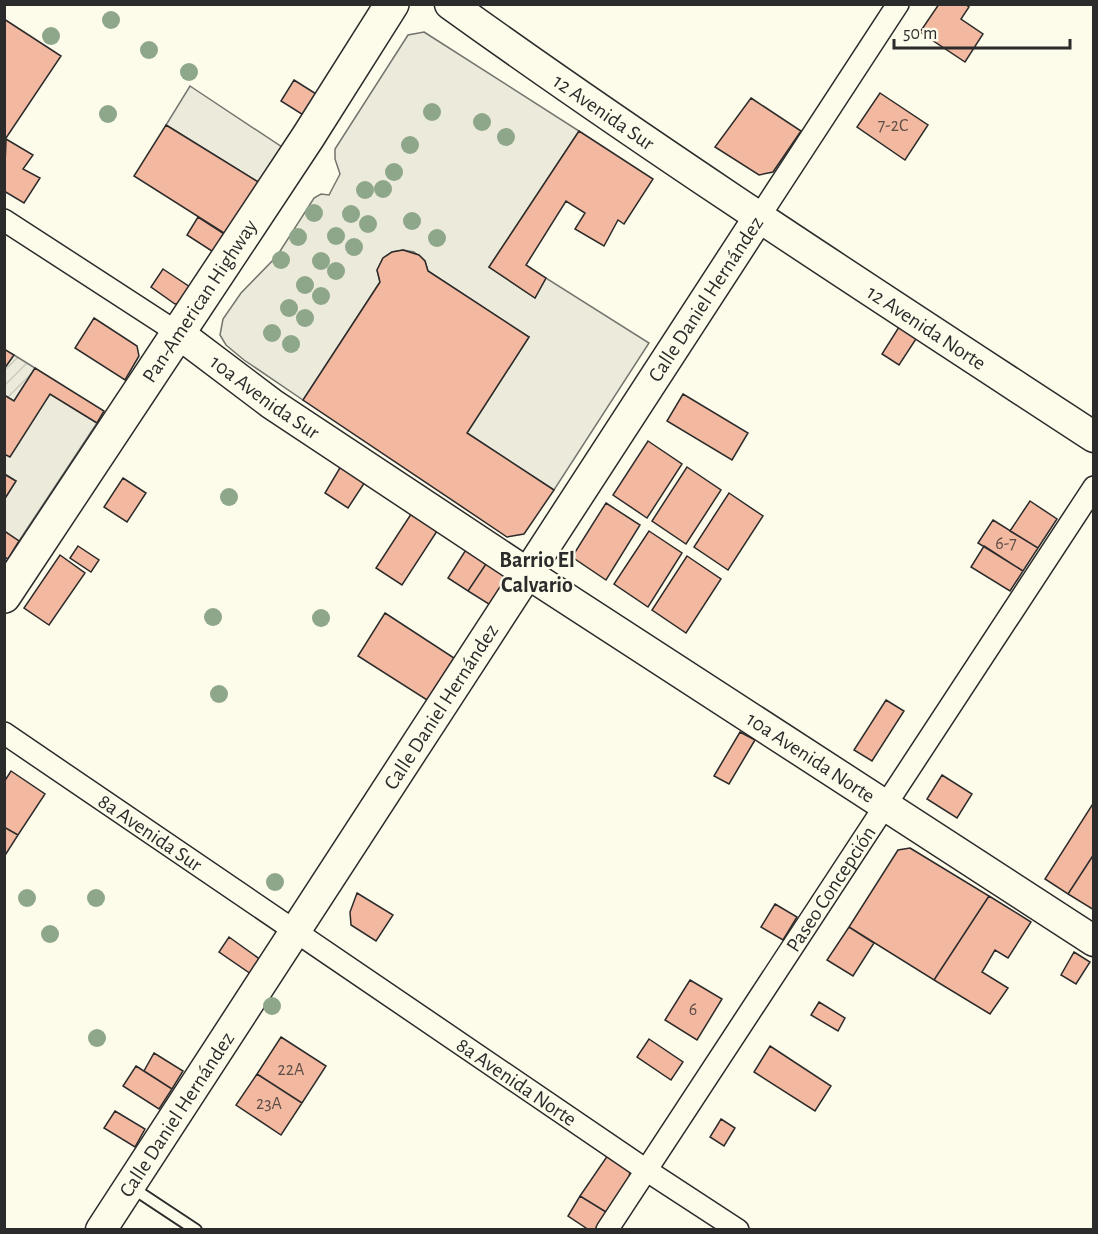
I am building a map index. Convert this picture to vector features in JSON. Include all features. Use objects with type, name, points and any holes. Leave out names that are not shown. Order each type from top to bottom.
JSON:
[{"type":"main road","name":"Pan-American Highway","points":[[4,596],[308,137],[392,4]]},
{"type":"street","name":"12 Avenida Sur","points":[[450,4],[560,83],[759,217]]},
{"type":"street","name":"Calle Daniel Hernández","points":[[101,1230],[898,4]]},
{"type":"street","name":"12 Avenida Norte","points":[[759,217],[1094,437]]},
{"type":"street","name":"10a Avenida Sur","points":[[4,220],[178,333],[272,404],[527,573]]},
{"type":"street","name":"Paseo Concepción","points":[[607,1230],[1094,487]]},
{"type":"street","name":"10a Avenida Norte","points":[[527,573],[1094,941]]},
{"type":"street","name":"8a Avenida Sur","points":[[4,733],[297,931]]},
{"type":"street","name":"8a Avenida Norte","points":[[297,931],[646,1170],[738,1230]]},
{"type":"lane","points":[[130,1186],[196,1230]]},
{"type":"shaded area","points":[[424,32],[579,131],[489,267],[535,298],[546,278],[649,343],[554,490],[467,433],[529,337],[428,271],[425,261],[414,252],[403,250],[392,252],[383,258],[377,270],[380,282],[303,400],[244,360],[226,345],[220,335],[223,319],[241,293],[277,256],[314,198],[321,194],[329,195],[340,174],[335,159],[335,149],[408,35]]},
{"type":"shaded area","points":[[190,86],[291,153],[268,188],[166,125]]},
{"type":"shaded area","points":[[14,355],[35,368],[14,401],[5,395],[4,369]]},
{"type":"shaded area","points":[[50,394],[97,423],[19,541],[5,531],[4,500],[16,481],[5,474],[5,454]]},
{"type":"building","points":[[939,4],[965,4],[969,7],[961,19],[983,34],[965,62],[920,32]]},
{"type":"building","points":[[4,19],[61,56],[4,141]]},
{"type":"building","points":[[294,80],[321,97],[308,118],[281,101]]},
{"type":"building","points":[[880,93],[928,125],[905,160],[857,127]]},
{"type":"building","points":[[751,98],[801,131],[773,172],[759,175],[715,147]]},
{"type":"building","points":[[166,125],[268,188],[235,240],[134,176]]},
{"type":"building","points":[[579,131],[653,179],[624,224],[618,220],[604,246],[575,229],[585,213],[566,201],[526,265],[546,278],[535,298],[489,267]]},
{"type":"building","points":[[6,139],[33,155],[23,169],[40,178],[24,203],[4,191]]},
{"type":"building","points":[[198,217],[229,237],[218,255],[187,235]]},
{"type":"building","points":[[403,250],[419,255],[425,261],[428,271],[529,337],[467,433],[554,490],[524,534],[507,537],[303,400],[380,282],[377,270],[383,258],[392,252]]},
{"type":"building","points":[[163,269],[193,289],[185,302],[175,304],[151,287]]},
{"type":"building","points":[[94,318],[137,346],[139,356],[125,380],[75,348]]},
{"type":"building","points":[[899,327],[916,339],[899,365],[882,354]]},
{"type":"building","points":[[4,349],[14,355],[4,369]]},
{"type":"building","points":[[35,368],[104,411],[97,423],[50,394],[10,457],[4,454],[4,395],[14,401]]},
{"type":"building","points":[[683,394],[748,433],[732,460],[667,421]]},
{"type":"building","points":[[648,441],[682,464],[647,518],[613,495]]},
{"type":"building","points":[[341,466],[365,482],[348,508],[325,493]]},
{"type":"building","points":[[687,467],[721,490],[686,544],[652,521]]},
{"type":"building","points":[[4,474],[16,481],[4,500]]},
{"type":"building","points":[[123,478],[146,493],[127,522],[104,507]]},
{"type":"building","points":[[729,493],[763,516],[728,570],[694,547]]},
{"type":"building","points":[[1030,501],[1057,519],[1038,548],[1010,531]]},
{"type":"building","points":[[606,503],[640,525],[606,580],[572,557]]},
{"type":"building","points":[[415,508],[441,525],[402,585],[376,568]]},
{"type":"building","points":[[993,520],[1038,548],[1023,571],[978,543]]},
{"type":"building","points":[[4,531],[19,541],[8,559],[4,557]]},
{"type":"building","points":[[649,531],[682,553],[648,607],[614,584]]},
{"type":"building","points":[[469,545],[490,558],[468,591],[448,578]]},
{"type":"building","points":[[78,546],[99,560],[91,572],[70,558]]},
{"type":"building","points":[[984,546],[1023,571],[1010,591],[971,567]]},
{"type":"building","points":[[60,555],[85,573],[49,625],[24,608]]},
{"type":"building","points":[[687,556],[721,579],[686,633],[652,610]]},
{"type":"building","points":[[490,558],[513,573],[492,606],[468,591]]},
{"type":"building","points":[[385,613],[454,658],[427,700],[358,656]]},
{"type":"building","points":[[886,700],[904,711],[872,761],[854,750]]},
{"type":"building","points":[[740,732],[755,740],[729,784],[714,776]]},
{"type":"building","points":[[11,771],[45,794],[18,835],[4,827],[4,782]]},
{"type":"building","points":[[942,775],[972,794],[957,818],[927,799]]},
{"type":"building","points":[[1094,802],[1094,854],[1068,894],[1045,879]]},
{"type":"building","points":[[4,827],[18,835],[4,857]]},
{"type":"building","points":[[910,848],[989,896],[934,980],[849,927],[898,850]]},
{"type":"building","points":[[1094,854],[1094,910],[1068,894]]},
{"type":"building","points":[[357,893],[393,915],[376,941],[351,925],[350,912]]},
{"type":"building","points":[[989,896],[1031,922],[1008,958],[995,950],[982,972],[1008,988],[990,1014],[934,980]]},
{"type":"building","points":[[775,904],[797,917],[783,940],[761,927]]},
{"type":"building","points":[[849,927],[874,943],[853,976],[827,960]]},
{"type":"building","points":[[229,937],[261,960],[251,974],[219,952]]},
{"type":"building","points":[[1074,952],[1090,962],[1076,984],[1061,975]]},
{"type":"building","points":[[690,980],[722,999],[697,1040],[665,1020]]},
{"type":"building","points":[[819,1002],[845,1018],[838,1031],[811,1015]]},
{"type":"building","points":[[281,1037],[326,1066],[302,1103],[257,1074]]},
{"type":"building","points":[[649,1039],[683,1062],[671,1080],[637,1057]]},
{"type":"building","points":[[770,1046],[831,1086],[815,1111],[754,1072]]},
{"type":"building","points":[[154,1053],[183,1071],[172,1089],[144,1071]]},
{"type":"building","points":[[136,1066],[172,1089],[159,1109],[123,1086]]},
{"type":"building","points":[[257,1074],[302,1103],[281,1135],[236,1105]]},
{"type":"building","points":[[115,1111],[145,1129],[135,1147],[104,1128]]},
{"type":"building","points":[[721,1119],[735,1128],[724,1146],[710,1137]]},
{"type":"building","points":[[608,1155],[630,1171],[629,1178],[606,1212],[580,1196]]},
{"type":"building","points":[[580,1196],[606,1212],[595,1230],[589,1230],[568,1216]]},
{"type":"district","name":"Barrio El Calvario","points":[[537,572]]}]
